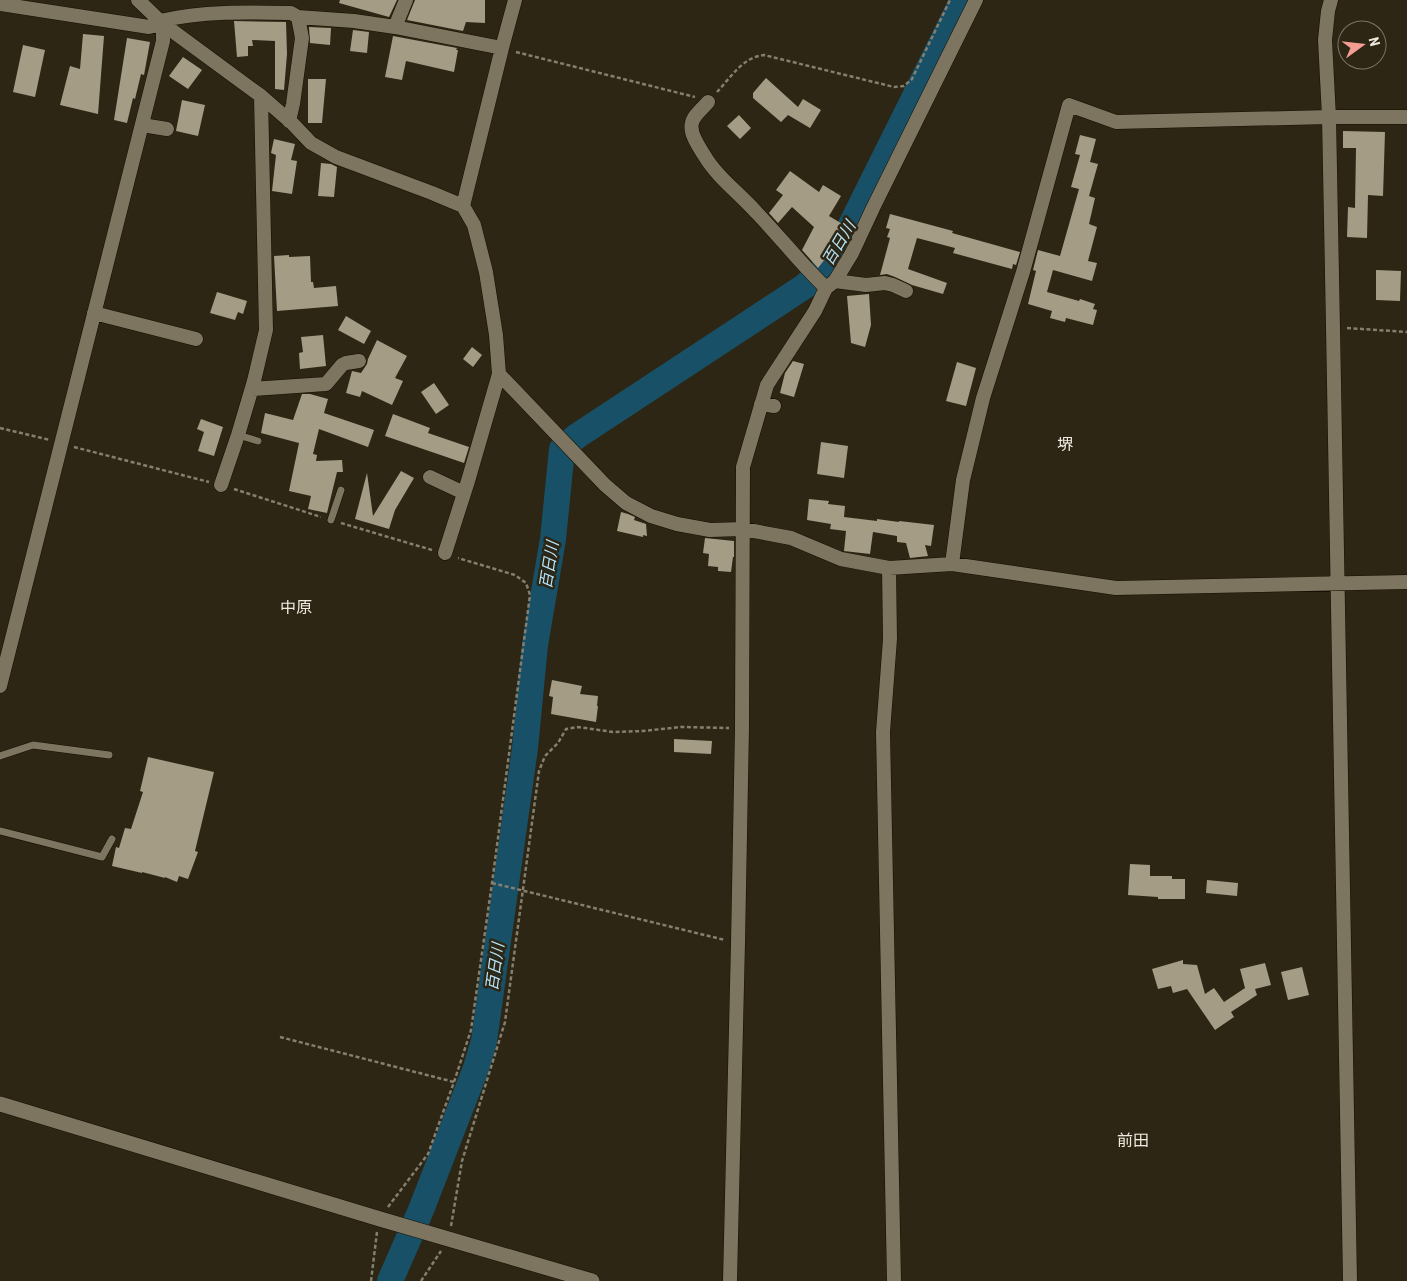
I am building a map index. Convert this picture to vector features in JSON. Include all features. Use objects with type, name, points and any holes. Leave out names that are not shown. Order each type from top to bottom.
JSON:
[{"type":"street","points":[[138,0],[162,23],[260,96],[311,143],[336,157],[463,206],[474,225],[486,272],[500,374],[444,553]]},
{"type":"street","points":[[394,27],[406,0]]},
{"type":"street","points":[[463,206],[515,0]]},
{"type":"street","points":[[730,1281],[742,728],[743,467],[767,405],[767,386],[815,311],[823,280],[852,253],[976,0]]},
{"type":"street","points":[[1330,0],[1325,40],[1333,327],[1350,1281]]},
{"type":"street","points":[[0,4],[149,27],[182,17],[241,12],[290,13],[298,17],[354,21],[394,27],[502,48]]},
{"type":"street","points":[[289,121],[302,38],[298,17]]},
{"type":"street","points":[[0,686],[163,41],[162,23]]},
{"type":"street","points":[[221,485],[252,389],[266,330],[260,96]]},
{"type":"street","points":[[708,102],[697,114],[692,124],[693,136],[704,155],[713,167],[823,280],[866,285],[885,283],[906,290]]},
{"type":"street","points":[[952,564],[963,480],[983,398],[1023,272],[1069,105],[1116,122],[1407,117]]},
{"type":"street","points":[[142,125],[167,129]]},
{"type":"street","points":[[94,314],[196,339]]},
{"type":"street","points":[[252,389],[326,384],[346,363],[359,361]]},
{"type":"street","points":[[500,374],[605,485],[626,504],[651,516],[677,524],[710,530],[743,529],[791,538],[841,559],[889,568],[952,564],[1116,588],[1407,582]]},
{"type":"street","points":[[430,477],[464,492]]},
{"type":"street","points":[[889,568],[890,639],[883,732],[894,1281]]},
{"type":"street","points":[[0,1104],[592,1281]]},
{"type":"lane","points":[[238,435],[258,441]]},
{"type":"lane","points":[[331,520],[342,490]]},
{"type":"lane","points":[[0,756],[33,745],[109,755]]},
{"type":"lane","points":[[0,831],[102,857],[112,839]]},
{"type":"path","points":[[502,48],[699,98],[708,102],[746,61],[755,56],[764,55],[894,88],[904,86],[912,79],[950,0]]},
{"type":"path","points":[[1333,327],[1407,332]]},
{"type":"path","points":[[0,428],[221,485],[516,575],[526,583],[530,595],[471,1030],[428,1154],[392,1199],[387,1221],[374,1247],[371,1281]]},
{"type":"path","points":[[421,1281],[442,1237],[462,1161],[506,1022],[538,771],[545,756],[558,743],[566,729],[578,726],[613,732],[681,727],[742,728]]},
{"type":"path","points":[[492,883],[738,943]]},
{"type":"path","points":[[280,1037],[454,1082]]},
{"type":"building","points":[[340,0],[397,0],[389,17],[339,3]]},
{"type":"building","points":[[415,0],[485,0],[485,23],[466,22],[463,31],[407,20]]},
{"type":"building","points":[[234,21],[286,22],[287,54],[284,90],[275,89],[275,41],[252,40],[253,46],[248,46],[248,56],[237,57]]},
{"type":"building","points":[[309,27],[331,28],[330,45],[310,43]]},
{"type":"building","points":[[353,30],[369,32],[367,53],[350,51]]},
{"type":"building","points":[[83,34],[104,36],[98,114],[60,105],[70,66],[80,69]]},
{"type":"building","points":[[393,36],[457,48],[454,72],[406,61],[402,80],[385,77]]},
{"type":"building","points":[[127,38],[150,42],[144,75],[141,74],[127,123],[114,120]]},
{"type":"building","points":[[23,45],[45,50],[35,97],[13,92]]},
{"type":"building","points":[[183,57],[202,70],[188,89],[169,76]]},
{"type":"building","points":[[766,78],[798,107],[803,99],[821,110],[810,128],[788,115],[781,122],[753,98],[753,93]]},
{"type":"building","points":[[308,79],[326,79],[322,123],[308,123]]},
{"type":"building","points":[[182,100],[205,105],[198,136],[176,131]]},
{"type":"building","points":[[739,115],[751,128],[740,139],[727,126]]},
{"type":"building","points":[[1343,131],[1385,132],[1383,196],[1368,195],[1367,238],[1347,237],[1348,207],[1355,208],[1356,148],[1343,148]]},
{"type":"building","points":[[1080,135],[1096,139],[1090,162],[1098,164],[1089,196],[1095,198],[1089,224],[1097,227],[1088,261],[1097,263],[1092,281],[1053,270],[1047,292],[1095,304],[1093,309],[1097,310],[1093,325],[1066,318],[1065,322],[1050,318],[1052,311],[1028,304],[1036,271],[1033,270],[1038,250],[1060,256],[1079,189],[1071,187],[1080,155],[1075,154]]},
{"type":"building","points":[[274,139],[295,144],[291,160],[297,161],[292,194],[272,191],[276,155],[271,153]]},
{"type":"building","points":[[321,163],[337,167],[334,197],[318,196]]},
{"type":"building","points":[[790,171],[819,192],[823,185],[841,196],[829,216],[844,225],[818,268],[802,250],[814,227],[792,207],[778,223],[769,213],[783,195],[776,190]]},
{"type":"building","points":[[890,214],[1020,252],[1016,265],[1013,264],[1012,269],[953,253],[955,248],[917,238],[908,269],[947,283],[943,294],[912,285],[887,274],[880,275],[890,238],[887,237],[890,229],[886,228]]},
{"type":"building","points":[[289,255],[289,257],[310,256],[311,282],[313,282],[314,288],[336,286],[338,306],[277,311],[274,256]]},
{"type":"building","points":[[1376,270],[1401,271],[1400,301],[1376,300]]},
{"type":"building","points":[[217,292],[247,301],[243,314],[238,312],[235,320],[210,313]]},
{"type":"building","points":[[869,294],[871,325],[865,347],[851,343],[847,296]]},
{"type":"building","points":[[346,316],[371,331],[364,344],[338,330]]},
{"type":"building","points":[[323,335],[326,366],[300,369],[299,353],[303,352],[301,337]]},
{"type":"building","points":[[377,340],[407,356],[395,378],[403,381],[392,405],[362,391],[360,397],[346,393],[352,371],[361,373]]},
{"type":"building","points":[[472,347],[482,355],[473,367],[463,359]]},
{"type":"building","points":[[793,361],[804,364],[794,397],[780,393],[785,373]]},
{"type":"building","points":[[957,362],[976,368],[966,406],[946,401]]},
{"type":"building","points":[[434,383],[449,405],[436,414],[421,392]]},
{"type":"building","points":[[302,394],[310,394],[328,399],[324,413],[374,430],[368,447],[319,429],[313,454],[317,455],[316,461],[342,460],[343,472],[337,472],[327,513],[308,509],[311,496],[289,491],[299,443],[261,433],[265,413],[293,420]]},
{"type":"building","points":[[393,414],[430,428],[428,433],[469,447],[464,463],[385,436]]},
{"type":"building","points":[[201,419],[223,427],[214,456],[198,451],[204,432],[197,429]]},
{"type":"building","points":[[821,442],[848,446],[844,478],[817,474]]},
{"type":"building","points":[[401,471],[414,478],[395,510],[389,529],[355,519],[367,473],[373,516]]},
{"type":"building","points":[[809,499],[829,501],[828,504],[845,506],[844,517],[934,525],[931,546],[925,545],[928,556],[910,558],[906,543],[897,542],[897,536],[873,532],[870,554],[844,551],[846,531],[830,529],[831,524],[807,520]]},
{"type":"building","points":[[621,512],[635,517],[634,520],[646,524],[647,536],[643,535],[643,537],[617,531]]},
{"type":"building","points":[[705,538],[734,541],[734,557],[731,572],[718,571],[718,567],[708,566],[709,554],[703,553]]},
{"type":"building","points":[[552,680],[582,686],[580,694],[598,696],[596,722],[551,714],[553,697],[549,696]]},
{"type":"building","points":[[674,739],[712,741],[711,754],[674,752]]},
{"type":"building","points":[[148,757],[214,772],[195,851],[198,852],[188,879],[179,876],[177,882],[165,877],[112,866],[116,847],[119,848],[125,828],[131,829],[143,792],[140,791]]},
{"type":"building","points":[[1130,864],[1150,865],[1150,876],[1172,876],[1172,879],[1185,879],[1185,899],[1158,899],[1158,897],[1128,895]]},
{"type":"building","points":[[1207,880],[1238,883],[1237,896],[1206,893]]},
{"type":"building","points":[[1183,960],[1183,964],[1197,965],[1205,994],[1214,988],[1224,1002],[1245,988],[1240,969],[1265,963],[1271,985],[1255,989],[1257,995],[1231,1012],[1234,1017],[1215,1030],[1187,989],[1173,993],[1171,986],[1158,989],[1152,969]]},
{"type":"building","points":[[1302,967],[1309,995],[1288,1000],[1281,972]]},
{"type":"waterway","name":"百日川","points":[[390,1281],[421,1210],[476,1068],[484,1041],[525,748],[535,645],[553,539],[562,449],[577,436],[805,286],[823,270],[838,251],[963,0]]},
{"type":"district","name":"堺","points":[[1065,444]]},
{"type":"district","name":"中原","points":[[296,607]]},
{"type":"district","name":"前田","points":[[1133,1140]]}]
